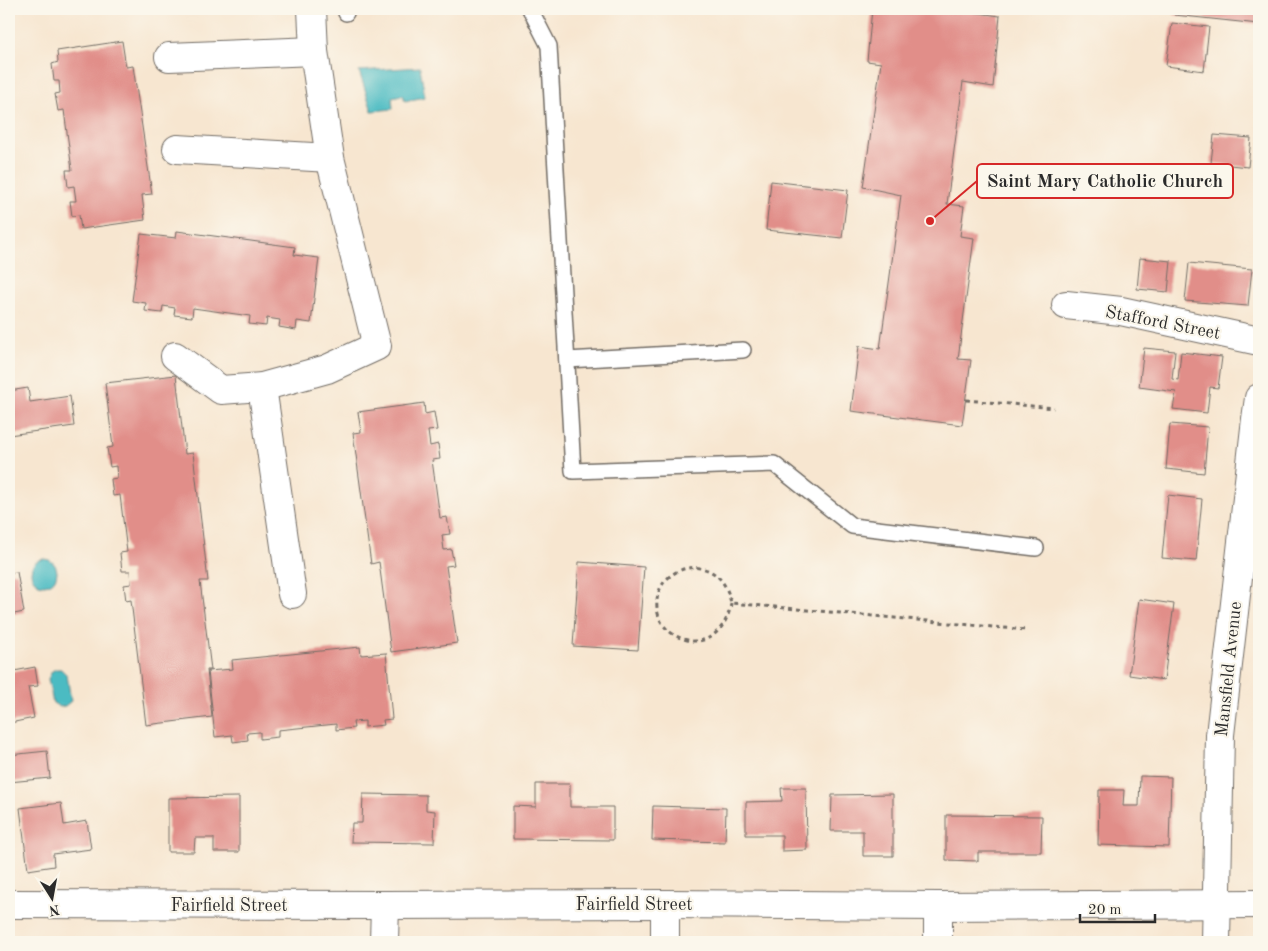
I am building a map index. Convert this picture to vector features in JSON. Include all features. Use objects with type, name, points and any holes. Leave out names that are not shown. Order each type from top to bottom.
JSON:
[{"type":"street","points":[[175,356],[221,390],[262,387],[327,369],[377,346],[330,158],[314,51],[312,9]]},
{"type":"street","points":[[169,58],[314,51]]},
{"type":"street","points":[[177,149],[330,158]]},
{"type":"street","name":"Stafford Street","points":[[1066,305],[1121,311],[1259,341]]},
{"type":"street","points":[[262,387],[292,594]]},
{"type":"street","name":"Mansfield Avenue","points":[[1216,942],[1220,735],[1259,398]]},
{"type":"street","name":"Fairfield Street","points":[[9,904],[938,906],[1259,904]]},
{"type":"street","points":[[665,904],[665,942]]},
{"type":"street","points":[[384,942],[385,905]]},
{"type":"street","points":[[938,906],[938,942]]},
{"type":"lane","points":[[530,9],[549,46],[573,471],[774,464],[852,526],[1036,548]]},
{"type":"lane","points":[[567,360],[743,350]]},
{"type":"path","points":[[966,400],[1054,408]]},
{"type":"path","points":[[691,567],[703,568],[719,577],[729,592],[731,603],[730,614],[725,624],[709,638],[699,641],[676,637],[666,629],[660,619],[657,608],[658,596],[662,585],[670,576],[680,570],[691,567]]},
{"type":"path","points":[[731,603],[1026,630]]},
{"type":"water","points":[[420,67],[425,97],[405,101],[403,95],[392,97],[393,109],[372,111],[359,71]]},
{"type":"water","points":[[44,559],[54,562],[57,572],[54,582],[44,585],[34,582],[31,572],[34,562]]},
{"type":"water","points":[[61,669],[67,675],[71,701],[65,706],[60,707],[53,703],[48,679],[52,671]]},
{"type":"building","points":[[366,9],[408,9],[408,10],[367,13]]},
{"type":"building","points":[[872,9],[950,9],[1000,16],[993,87],[963,82],[947,204],[964,206],[960,236],[974,238],[958,359],[971,360],[962,425],[851,411],[859,346],[880,349],[901,195],[863,187],[881,63],[867,61]]},
{"type":"building","points":[[1175,9],[1259,9],[1259,24],[1174,15]]},
{"type":"building","points":[[1172,23],[1209,27],[1204,71],[1166,66]]},
{"type":"building","points":[[122,41],[126,67],[133,66],[152,194],[142,195],[145,220],[81,229],[79,215],[72,216],[70,201],[76,201],[74,186],[68,187],[66,170],[72,170],[64,110],[58,111],[55,94],[60,93],[59,81],[54,81],[52,64],[58,62],[57,51]]},
{"type":"building","points":[[1214,135],[1251,138],[1248,167],[1211,163]]},
{"type":"building","points":[[771,181],[848,190],[842,238],[766,230]]},
{"type":"building","points":[[177,231],[295,247],[294,255],[319,258],[311,323],[297,321],[296,330],[279,327],[280,320],[267,318],[266,326],[249,324],[250,316],[193,308],[192,317],[174,315],[175,308],[163,306],[162,313],[145,311],[146,303],[132,301],[141,234],[176,238]]},
{"type":"building","points":[[1140,258],[1171,261],[1168,292],[1137,289]]},
{"type":"building","points":[[1189,263],[1252,269],[1248,306],[1185,301]]},
{"type":"building","points":[[1144,348],[1175,351],[1172,379],[1178,380],[1181,352],[1222,357],[1218,388],[1210,387],[1207,413],[1173,409],[1176,392],[1139,387]]},
{"type":"building","points":[[176,375],[185,454],[193,453],[208,581],[200,581],[211,670],[207,670],[212,717],[146,725],[131,600],[126,601],[124,585],[131,584],[130,571],[122,571],[120,553],[127,552],[120,495],[113,496],[111,479],[117,478],[116,466],[110,467],[107,448],[113,447],[105,383]]},
{"type":"building","points":[[28,388],[30,402],[70,396],[74,426],[9,435],[9,391]]},
{"type":"building","points":[[424,403],[425,414],[434,412],[437,430],[428,431],[430,446],[438,444],[440,459],[432,460],[440,518],[447,517],[450,534],[442,535],[444,550],[451,549],[454,565],[446,566],[457,643],[391,652],[379,562],[371,564],[353,433],[361,432],[358,412]]},
{"type":"building","points":[[1170,424],[1208,427],[1204,473],[1166,469]]},
{"type":"building","points":[[1168,495],[1202,499],[1196,561],[1162,558]]},
{"type":"building","points":[[9,499],[12,514],[9,515]]},
{"type":"building","points":[[579,562],[644,567],[638,650],[573,646]]},
{"type":"building","points":[[17,572],[24,612],[9,615],[9,573]]},
{"type":"building","points":[[1139,599],[1174,604],[1164,680],[1129,675]]},
{"type":"building","points":[[360,647],[361,655],[386,653],[392,719],[383,720],[384,725],[365,727],[365,721],[353,722],[354,728],[336,730],[336,724],[278,730],[278,737],[260,739],[260,732],[247,733],[248,740],[233,742],[232,735],[215,737],[208,671],[233,669],[232,660]]},
{"type":"building","points":[[35,667],[38,686],[28,687],[34,718],[10,723],[9,672]]},
{"type":"building","points":[[47,751],[50,778],[9,782],[9,755]]},
{"type":"building","points":[[1140,776],[1171,777],[1169,847],[1098,845],[1099,790],[1124,790],[1123,806],[1139,806]]},
{"type":"building","points":[[536,784],[570,784],[570,807],[613,807],[613,840],[513,839],[513,806],[536,807]]},
{"type":"building","points":[[781,788],[806,788],[807,850],[782,851],[782,835],[746,835],[746,802],[782,801]]},
{"type":"building","points":[[363,794],[426,795],[426,810],[435,811],[434,843],[351,842],[352,823],[362,823]]},
{"type":"building","points":[[893,794],[893,856],[863,856],[863,831],[831,831],[832,795]]},
{"type":"building","points":[[239,797],[239,852],[214,852],[214,838],[195,838],[194,852],[168,852],[168,798]]},
{"type":"building","points":[[61,803],[64,825],[87,821],[91,849],[53,854],[54,866],[28,870],[20,808]]},
{"type":"building","points":[[653,806],[726,808],[725,842],[652,840]]},
{"type":"building","points":[[946,815],[1042,816],[1041,852],[978,852],[978,861],[946,860]]},
{"type":"place","name":"Saint Mary Catholic Church","points":[[930,221]]}]
